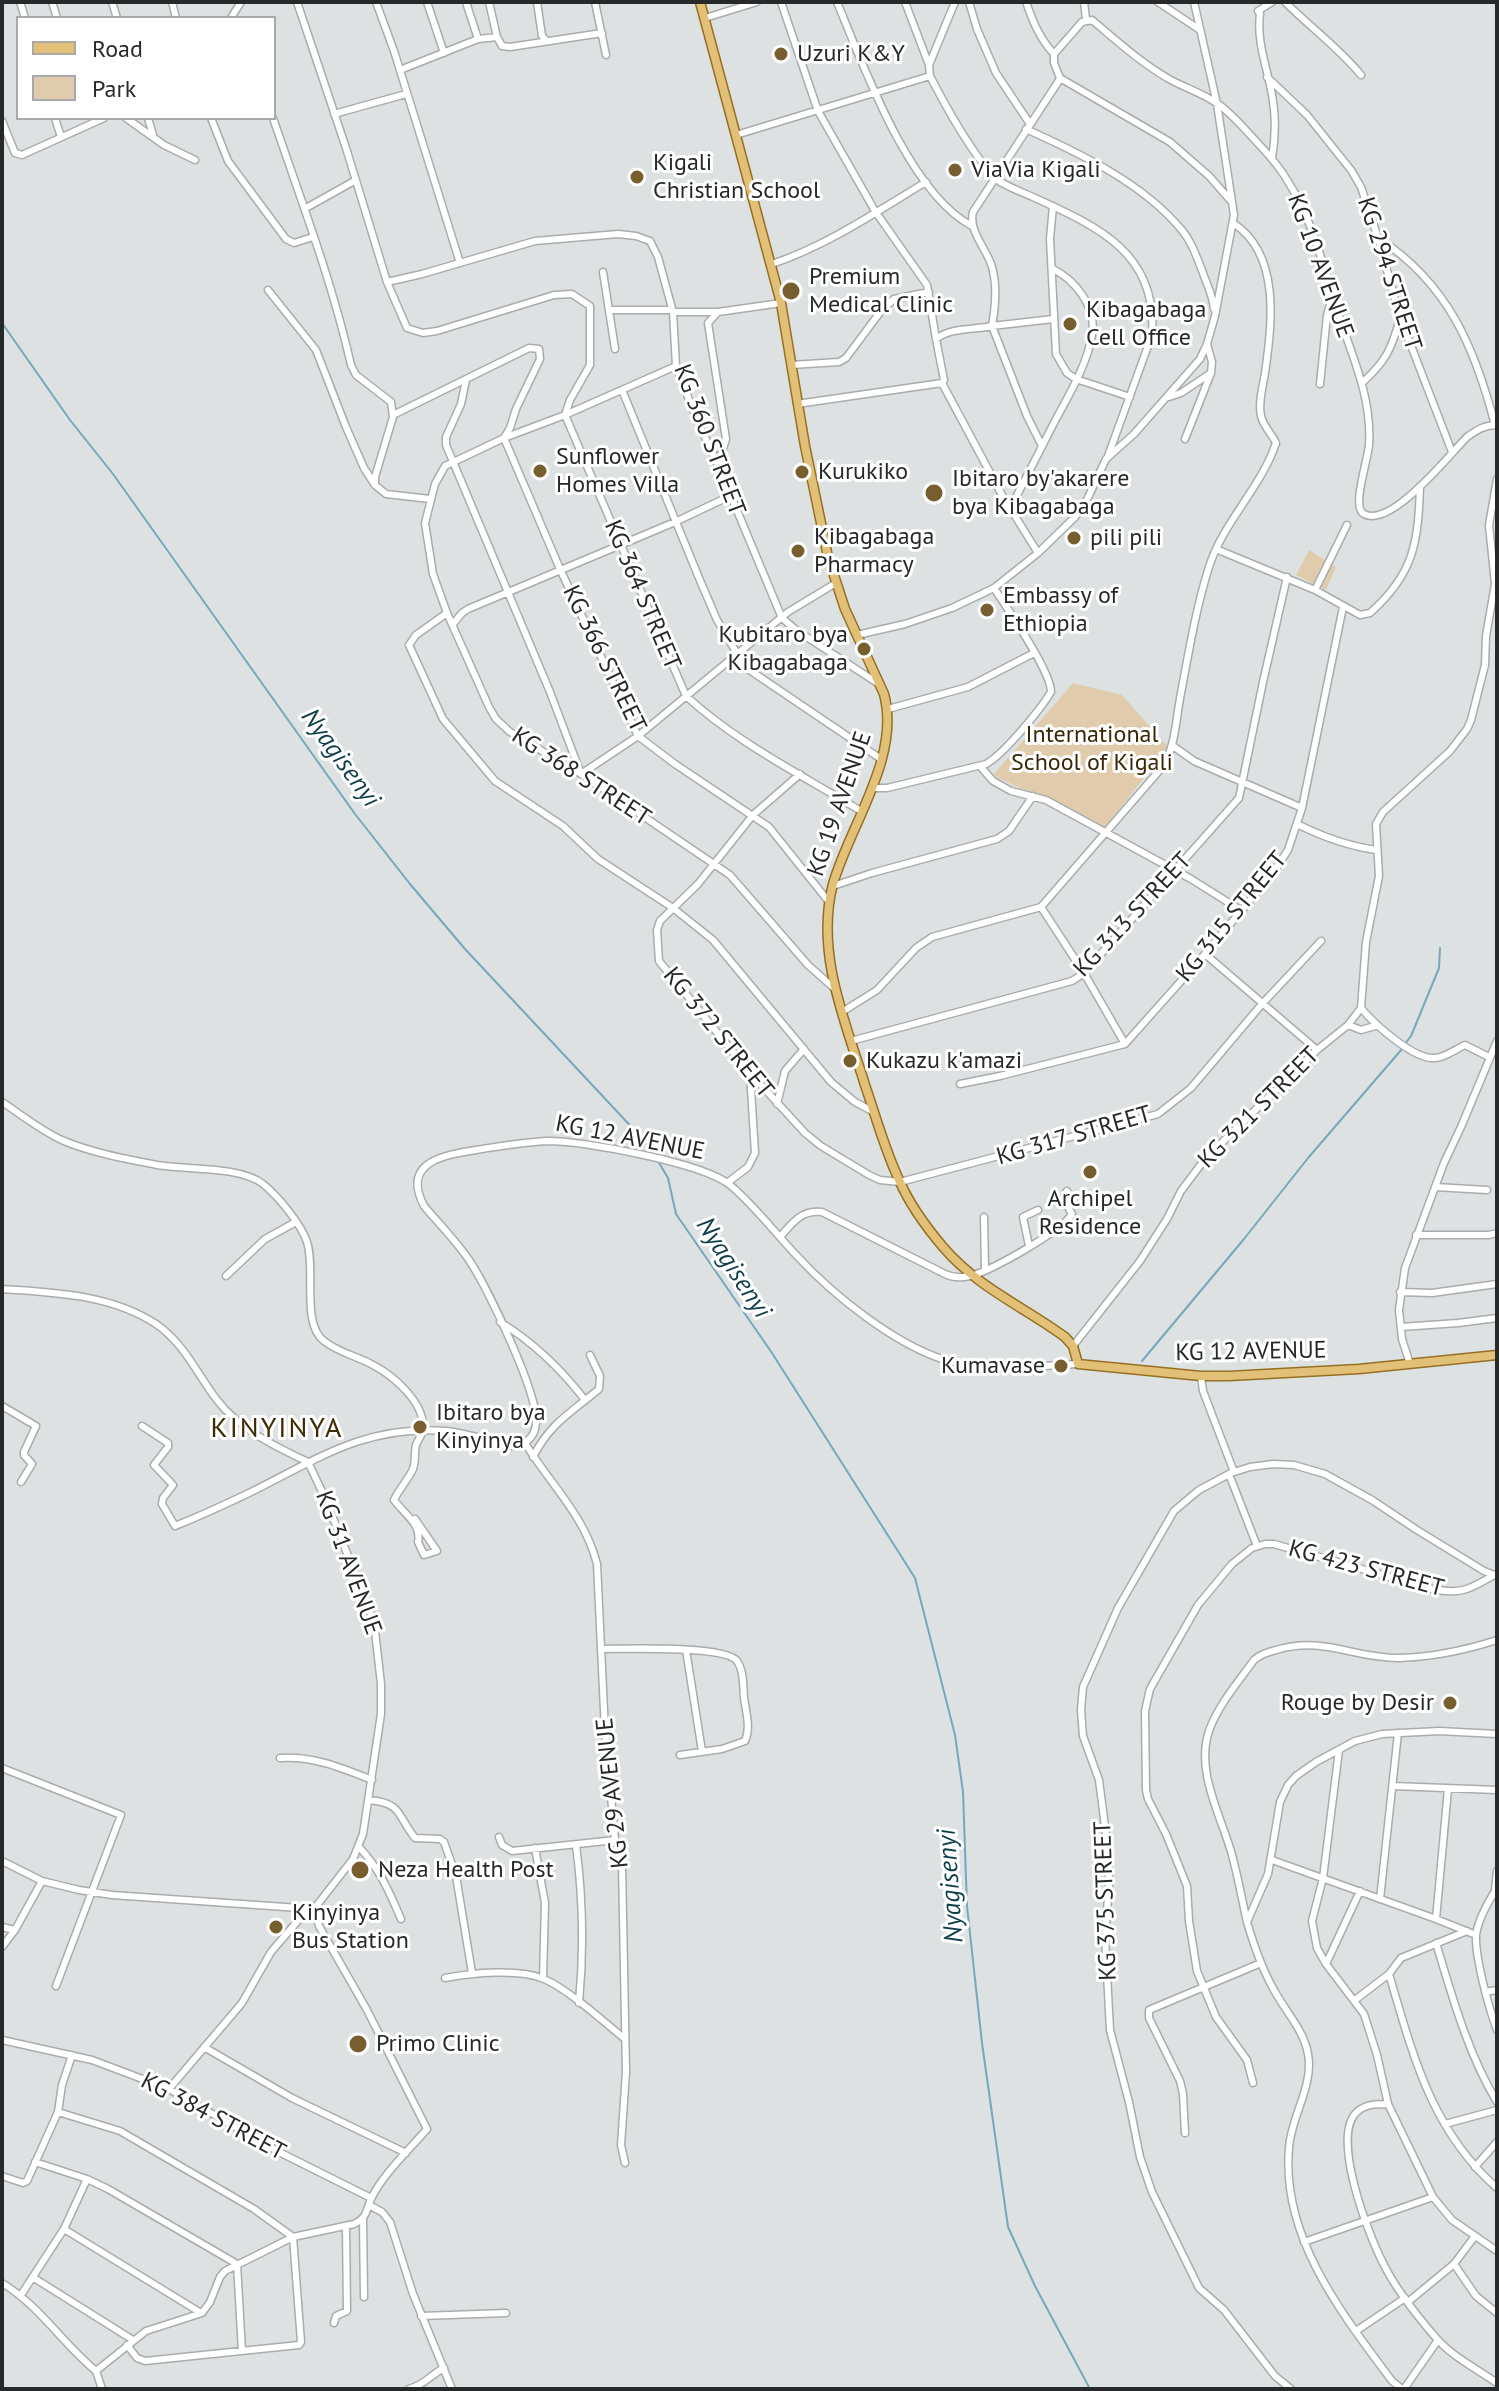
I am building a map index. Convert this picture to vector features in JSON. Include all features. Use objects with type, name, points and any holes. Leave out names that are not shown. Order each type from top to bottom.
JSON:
[{"type":"main road","name":"KG 19 AVENUE","points":[[700,2],[781,303],[797,404],[828,557],[888,709],[881,759],[872,788],[849,838],[829,902],[827,941],[835,989],[900,1182],[926,1226],[971,1276],[1054,1329],[1073,1346]]},
{"type":"main road","points":[[1073,1346],[1078,1364]]},
{"type":"main road","name":"KG 12 AVENUE","points":[[1078,1364],[1201,1376],[1359,1369],[1497,1355]]},
{"type":"street","points":[[297,2],[387,282],[404,323],[411,331],[437,331],[554,295],[572,294],[590,308],[590,365],[565,415]]},
{"type":"street","points":[[376,2],[460,263]]},
{"type":"street","points":[[427,2],[444,53]]},
{"type":"street","points":[[466,2],[478,39]]},
{"type":"street","points":[[489,2],[502,46],[602,33]]},
{"type":"street","points":[[537,2],[542,36],[547,41]]},
{"type":"street","points":[[595,2],[606,55]]},
{"type":"street","points":[[705,18],[757,2]]},
{"type":"street","points":[[781,2],[818,111],[875,211],[921,275],[929,292],[944,380],[942,383],[1038,553]]},
{"type":"street","points":[[837,2],[896,134],[926,182],[953,215],[972,226]]},
{"type":"street","points":[[857,635],[926,617],[994,588],[1038,553],[1075,517],[1085,504],[1106,459],[1152,335],[1153,317],[1144,279],[1131,257],[1089,224],[994,178],[975,154],[930,76],[929,65],[905,2]]},
{"type":"street","points":[[929,65],[955,2]]},
{"type":"street","points":[[969,2],[996,73],[1028,126],[1134,186],[1182,230],[1201,268],[1215,316]]},
{"type":"street","points":[[1026,2],[1036,28],[1054,54],[1060,78],[1170,142],[1209,176],[1232,203]]},
{"type":"street","points":[[1054,54],[1086,19],[1084,2]]},
{"type":"street","points":[[1158,2],[1200,30]]},
{"type":"street","points":[[1106,459],[1134,434],[1200,359],[1215,316],[1233,223],[1217,104],[1194,2]]},
{"type":"street","points":[[1251,2],[1260,18],[1259,34],[1274,105],[1272,158]]},
{"type":"street","points":[[1258,11],[1272,2]]},
{"type":"street","points":[[1285,2],[1347,58],[1361,75]]},
{"type":"street","name":"KG 10 AVENUE","points":[[1086,19],[1092,20],[1149,67],[1217,104],[1272,158],[1288,181],[1303,208],[1366,400],[1368,461],[1358,500],[1358,509],[1363,514],[1383,513],[1406,501],[1478,429],[1496,425]]},
{"type":"street","points":[[400,70],[478,39],[497,37]]},
{"type":"street","points":[[736,135],[930,76]]},
{"type":"street","name":"KG 294 STREET","points":[[1267,77],[1307,115],[1361,187],[1400,317],[1452,452]]},
{"type":"street","points":[[1042,446],[992,326],[993,270],[971,219],[994,178],[1060,78]]},
{"type":"street","points":[[334,114],[406,94]]},
{"type":"street","points":[[56,120],[61,137]]},
{"type":"street","points":[[2,121],[15,153],[22,155],[89,120]]},
{"type":"street","points":[[129,120],[164,145],[195,160]]},
{"type":"street","points":[[149,120],[153,135]]},
{"type":"street","points":[[212,120],[228,161],[286,239],[294,243],[313,237]]},
{"type":"street","points":[[274,120],[339,312],[351,365],[356,375],[391,402],[393,415],[375,485]]},
{"type":"street","points":[[306,208],[356,180]]},
{"type":"street","points":[[772,264],[822,244],[926,182]]},
{"type":"street","points":[[1053,206],[1050,239],[1056,354],[1067,373],[1076,379],[1130,397]]},
{"type":"street","points":[[842,1012],[877,990],[916,948],[932,937],[1041,907],[1159,771],[1173,746],[1193,633],[1209,566],[1276,443],[1263,422],[1260,408],[1270,341],[1272,312],[1269,287],[1255,244],[1247,233],[1233,223]]},
{"type":"street","name":"KG 360 STREET","points":[[387,282],[557,237],[618,234],[643,237],[654,245],[673,311],[676,366],[782,618]]},
{"type":"street","points":[[1378,238],[1418,271],[1445,302],[1482,376],[1496,425]]},
{"type":"street","points":[[1011,507],[1076,379],[1093,332],[1088,306],[1065,275],[1053,269]]},
{"type":"street","points":[[603,272],[615,349]]},
{"type":"street","points":[[268,290],[316,350],[346,427],[375,485],[386,494],[430,499]]},
{"type":"street","points":[[791,365],[839,362],[846,358],[881,311],[894,299],[929,292]]},
{"type":"street","points":[[1320,384],[1327,315],[1332,298]]},
{"type":"street","points":[[590,308],[718,312],[781,303]]},
{"type":"street","points":[[718,312],[708,323],[726,439],[718,465]]},
{"type":"street","points":[[1362,383],[1381,365],[1400,317]]},
{"type":"street","points":[[936,339],[945,334],[1053,319]]},
{"type":"street","points":[[1185,439],[1211,373],[1212,362],[1207,344]]},
{"type":"street","points":[[393,415],[535,347],[540,350],[540,359],[504,438]]},
{"type":"street","points":[[453,463],[504,438],[676,366]]},
{"type":"street","points":[[1167,397],[1181,393],[1211,373]]},
{"type":"street","points":[[466,380],[461,404],[445,441],[581,774],[638,736],[782,618],[836,583]]},
{"type":"street","points":[[797,404],[942,383]]},
{"type":"street","points":[[622,390],[717,620],[736,655],[745,667],[881,759]]},
{"type":"street","name":"KG 364 STREET","points":[[565,415],[686,696],[719,722],[861,811]]},
{"type":"street","name":"KG 366 STREET","points":[[504,438],[560,569],[638,736],[769,827],[829,902]]},
{"type":"street","name":"KG 368 STREET","points":[[453,463],[445,466],[440,473],[426,512],[433,574],[447,613],[496,719],[510,732],[581,774],[670,836],[714,862],[740,885],[808,965],[835,989]]},
{"type":"street","points":[[1489,1057],[1465,1045],[1439,1058],[1418,1055],[1375,1026],[1361,1008],[1366,942],[1379,876],[1376,824],[1440,762],[1459,741],[1471,720],[1485,665],[1486,636],[1495,584],[1489,525],[1497,479]]},
{"type":"street","points":[[1216,549],[1287,577],[1360,615],[1370,613],[1402,577],[1415,547],[1420,487]]},
{"type":"street","points":[[453,624],[468,609],[730,496]]},
{"type":"street","points":[[1315,590],[1347,525]]},
{"type":"street","name":"KG 313 STREET","points":[[851,1041],[1072,981],[1084,973],[1239,798],[1287,577]]},
{"type":"street","points":[[872,788],[887,788],[980,766],[992,760],[1051,692],[1051,685],[1034,653],[994,588]]},
{"type":"street","name":"KG 315 STREET","points":[[1125,1044],[1242,911],[1288,850],[1302,808],[1343,607]]},
{"type":"street","points":[[447,613],[416,635],[409,645],[447,724],[498,783],[563,826],[598,859],[673,908],[713,940],[831,1082],[844,1095],[874,1112]]},
{"type":"street","points":[[782,618],[879,684]]},
{"type":"street","points":[[888,709],[968,687],[1034,653]]},
{"type":"street","points":[[1173,746],[1194,761],[1302,808]]},
{"type":"street","points":[[980,766],[993,781],[1011,791],[1046,800],[1242,911]]},
{"type":"street","name":"KG 372 STREET","points":[[800,774],[753,815],[698,884],[660,921],[657,930],[661,965],[750,1073],[805,1133],[842,1160],[876,1179],[900,1182]]},
{"type":"street","points":[[833,886],[997,839],[1009,831],[1033,796]]},
{"type":"street","points":[[1297,824],[1342,843],[1376,850]]},
{"type":"street","points":[[960,1084],[1125,1044],[1041,907]]},
{"type":"street","name":"KG 317 STREET","points":[[900,1182],[1158,1114],[1191,1088],[1262,1004],[1321,941]]},
{"type":"street","points":[[1205,954],[1317,1050]]},
{"type":"street","name":"KG 321 STREET","points":[[1073,1346],[1140,1261],[1181,1191],[1205,1159],[1317,1050],[1348,1025],[1361,1008]]},
{"type":"street","points":[[1348,1025],[1361,1030],[1375,1026]]},
{"type":"street","points":[[1410,1364],[1399,1310],[1405,1268],[1435,1187],[1497,1041]]},
{"type":"street","points":[[777,1104],[785,1071],[804,1049]]},
{"type":"street","points":[[727,1183],[748,1167],[755,1153],[750,1073]]},
{"type":"street","points":[[2,1102],[63,1140],[99,1152],[158,1165],[250,1176],[272,1193],[296,1222],[306,1242],[310,1256],[312,1318],[323,1341],[377,1367],[410,1395],[421,1412],[423,1431],[416,1446],[414,1468],[394,1500],[419,1529],[418,1542],[424,1555],[437,1551],[415,1519]]},
{"type":"street","name":"KG 12 AVENUE","points":[[525,1443],[536,1426],[532,1397],[500,1322],[471,1264],[420,1197],[418,1178],[430,1162],[442,1157],[547,1141],[697,1168],[727,1183],[821,1279],[893,1336],[942,1359],[983,1367],[1078,1364]]},
{"type":"street","points":[[1435,1187],[1487,1190]]},
{"type":"street","points":[[780,1237],[797,1217],[811,1211],[822,1212],[945,1274],[971,1276],[1061,1227],[1072,1214],[1063,1198],[1067,1191]]},
{"type":"street","points":[[1029,1246],[1023,1217],[1038,1210]]},
{"type":"street","points":[[984,1217],[985,1269]]},
{"type":"street","points":[[226,1276],[265,1239],[296,1222]]},
{"type":"street","points":[[1416,1235],[1497,1233]]},
{"type":"street","points":[[1400,1292],[1432,1293],[1497,1284]]},
{"type":"street","points":[[2,1289],[94,1298],[141,1316],[181,1347],[230,1415],[308,1462]]},
{"type":"street","points":[[1401,1327],[1497,1318]]},
{"type":"street","points":[[500,1322],[544,1354],[585,1400]]},
{"type":"street","points":[[533,1457],[548,1432],[599,1389],[601,1381],[590,1355]]},
{"type":"street","points":[[1201,1376],[1203,1391],[1257,1546]]},
{"type":"street","points":[[2,1406],[36,1426],[24,1452],[32,1464],[21,1482]]},
{"type":"street","points":[[142,1426],[168,1443],[154,1465],[173,1485],[162,1504],[175,1526],[341,1446],[367,1438],[423,1431],[461,1434],[507,1446],[525,1443]]},
{"type":"street","name":"KG 29 AVENUE","points":[[525,1443],[576,1514],[592,1545],[599,1588],[605,1731],[615,1840],[622,1864],[625,2039],[621,2145],[625,2163]]},
{"type":"street","name":"KG 31 AVENUE","points":[[169,2089],[242,2003],[271,1952],[353,1859],[359,1847],[381,1714],[374,1622],[308,1462]]},
{"type":"street","name":"KG 375 STREET","points":[[1291,2389],[1275,2376],[1224,2310],[1199,2288],[1152,2192],[1140,2157],[1110,2030],[1105,1936],[1108,1850],[1099,1780],[1083,1736],[1083,1687],[1118,1608],[1174,1511],[1199,1490],[1231,1473],[1283,1464],[1306,1467],[1325,1474],[1496,1576]]},
{"type":"street","name":"KG 423 STREET","points":[[1253,2083],[1247,2060],[1216,2017],[1203,1986],[1193,1957],[1187,1886],[1148,1799],[1145,1711],[1150,1689],[1198,1605],[1232,1564],[1257,1546],[1274,1544],[1292,1548],[1443,1592],[1463,1592],[1496,1576]]},
{"type":"street","points":[[1438,2340],[1403,2389],[1392,2381],[1335,2301],[1304,2242],[1290,2195],[1288,2156],[1290,2131],[1307,2080],[1309,2058],[1298,2028],[1274,1991],[1261,1963],[1247,1922],[1232,1855],[1205,1762],[1206,1743],[1210,1727],[1221,1708],[1260,1654],[1295,1644],[1317,1644],[1368,1656],[1399,1658],[1433,1655],[1497,1640]]},
{"type":"street","points":[[601,1649],[686,1650],[729,1655],[736,1659],[741,1671],[748,1735],[740,1744],[680,1755]]},
{"type":"street","points":[[686,1650],[702,1751]]},
{"type":"street","points":[[1247,1922],[1272,1860],[1276,1815],[1288,1785],[1316,1762],[1369,1737],[1398,1733],[1497,1734]]},
{"type":"street","points":[[1380,1899],[1398,1733]]},
{"type":"street","points":[[1339,1750],[1323,1878],[1312,1921],[1317,1948],[1355,2000],[1368,2026],[1388,2104],[1433,2197],[1452,2220],[1497,2251]]},
{"type":"street","points":[[280,1758],[313,1759],[372,1780]]},
{"type":"street","points":[[2,1768],[121,1815],[56,1986]]},
{"type":"street","points":[[1393,1786],[1497,1790]]},
{"type":"street","points":[[1436,1919],[1448,1789]]},
{"type":"street","points":[[369,1800],[385,1802],[397,1809],[415,1838],[440,1839],[444,1842],[456,1876],[472,1973]]},
{"type":"street","points":[[499,1837],[502,1845],[512,1851],[615,1840]]},
{"type":"street","points":[[576,1845],[582,1897],[579,2003]]},
{"type":"street","points":[[359,1847],[383,1880],[401,1919]]},
{"type":"street","points":[[535,1848],[545,1903],[543,1978]]},
{"type":"street","points":[[1272,1860],[1476,1935]]},
{"type":"street","points":[[2,1861],[42,1881],[91,1892],[311,1909],[367,2010],[427,2129],[370,2202],[368,2215],[363,2220],[293,2237],[237,2264],[220,2277],[202,2313],[146,2331],[96,2371]]},
{"type":"street","points":[[1497,1871],[1496,1889],[1482,1914],[1476,1935],[1485,1992],[1497,2030]]},
{"type":"street","points":[[2,1947],[42,1881]]},
{"type":"street","points":[[1326,1964],[1360,1891]]},
{"type":"street","points":[[2,1927],[15,1930]]},
{"type":"street","points":[[1355,2000],[1389,1974],[1401,1958],[1467,1931]]},
{"type":"street","points":[[1436,1943],[1467,2037],[1497,2102]]},
{"type":"street","points":[[1185,2133],[1180,2081],[1148,2013],[1151,2008],[1261,1963]]},
{"type":"street","points":[[445,1978],[499,1972],[543,1978],[625,2039]]},
{"type":"street","points":[[1389,1974],[1412,2055],[1426,2089],[1445,2124],[1475,2167],[1497,2188]]},
{"type":"street","points":[[1485,1992],[1497,1990]]},
{"type":"street","name":"KG 384 STREET","points":[[2,2040],[72,2055],[169,2089],[370,2202]]},
{"type":"street","points":[[204,2047],[292,2098],[406,2153]]},
{"type":"street","points":[[2,2176],[26,2183],[58,2112],[62,2085],[72,2055]]},
{"type":"street","points":[[1388,2104],[1373,2105],[1358,2111],[1349,2129],[1351,2178],[1365,2220],[1383,2264],[1406,2300],[1438,2340],[1497,2383]]},
{"type":"street","points":[[1445,2124],[1497,2110]]},
{"type":"street","points":[[34,2278],[130,2342],[137,2358],[145,2361],[299,2345],[301,2342],[293,2237],[254,2209],[120,2131],[58,2112]]},
{"type":"street","points":[[1475,2167],[1497,2142]]},
{"type":"street","points":[[35,2162],[87,2179],[237,2264]]},
{"type":"street","points":[[21,2295],[64,2229],[87,2179]]},
{"type":"street","points":[[1304,2242],[1433,2197]]},
{"type":"street","points":[[370,2202],[390,2222],[421,2316],[452,2389]]},
{"type":"street","points":[[363,2220],[364,2297]]},
{"type":"street","points":[[334,2323],[336,2316],[347,2311],[346,2226]]},
{"type":"street","points":[[64,2229],[202,2313]]},
{"type":"street","points":[[1356,2331],[1406,2300],[1454,2264],[1475,2236]]},
{"type":"street","points":[[237,2264],[242,2351]]},
{"type":"street","points":[[1454,2264],[1476,2296],[1497,2313]]},
{"type":"street","points":[[2,2283],[21,2295],[49,2321],[72,2351],[96,2371],[102,2389]]},
{"type":"street","points":[[421,2316],[506,2313]]},
{"type":"street","points":[[409,2389],[424,2384],[444,2368]]},
{"type":"green space","points":[[1309,550],[1336,567],[1326,590],[1296,575]]},
{"type":"green space","name":"International School of Kigali","points":[[1073,683],[1122,695],[1168,747],[1104,829],[993,775]]},
{"type":"waterway","name":"Nyagisenyi","points":[[2,323],[355,814],[465,949],[655,1155]]},
{"type":"waterway","points":[[1405,1044],[1439,968],[1440,948]]},
{"type":"waterway","points":[[1142,1361],[1308,1158],[1402,1049]]},
{"type":"waterway","name":"Nyagisenyi","points":[[658,1161],[668,1178],[676,1214],[772,1353],[915,1578],[955,1735],[963,1792],[967,1906],[982,2043],[1008,2227],[1035,2286],[1090,2389]]},
{"type":"place","name":"Uzuri K&Y","points":[[781,54]]},
{"type":"place","name":"ViaVia Kigali","points":[[955,170]]},
{"type":"place","name":"Kigali Christian School","points":[[637,177]]},
{"type":"place","name":"Premium Medical Clinic","points":[[791,291]]},
{"type":"place","name":"Kibagabaga Cell Office","points":[[1070,324]]},
{"type":"place","name":"Sunflower Homes Villa","points":[[540,471]]},
{"type":"place","name":"Kurukiko","points":[[802,472]]},
{"type":"place","name":"Ibitaro by'akarere bya Kibagabaga","points":[[934,493]]},
{"type":"place","name":"pili pili","points":[[1074,538]]},
{"type":"place","name":"Kibagabaga Pharmacy","points":[[798,551]]},
{"type":"place","name":"Embassy of Ethiopia","points":[[987,610]]},
{"type":"place","name":"Kubitaro bya Kibagabaga","points":[[864,649]]},
{"type":"place","name":"Kukazu k'amazi","points":[[850,1061]]},
{"type":"place","name":"Archipel Residence","points":[[1090,1172]]},
{"type":"place","name":"Kumavase","points":[[1061,1366]]},
{"type":"place","name":"Ibitaro bya Kinyinya","points":[[420,1427]]},
{"type":"place","name":"Rouge by Desir","points":[[1450,1703]]},
{"type":"place","name":"Neza Health Post","points":[[360,1870]]},
{"type":"place","name":"Kinyinya Bus Station","points":[[276,1927]]},
{"type":"place","name":"Primo Clinic","points":[[358,2044]]},
{"type":"district","name":"KINYINYA","points":[[277,1429]]}]
